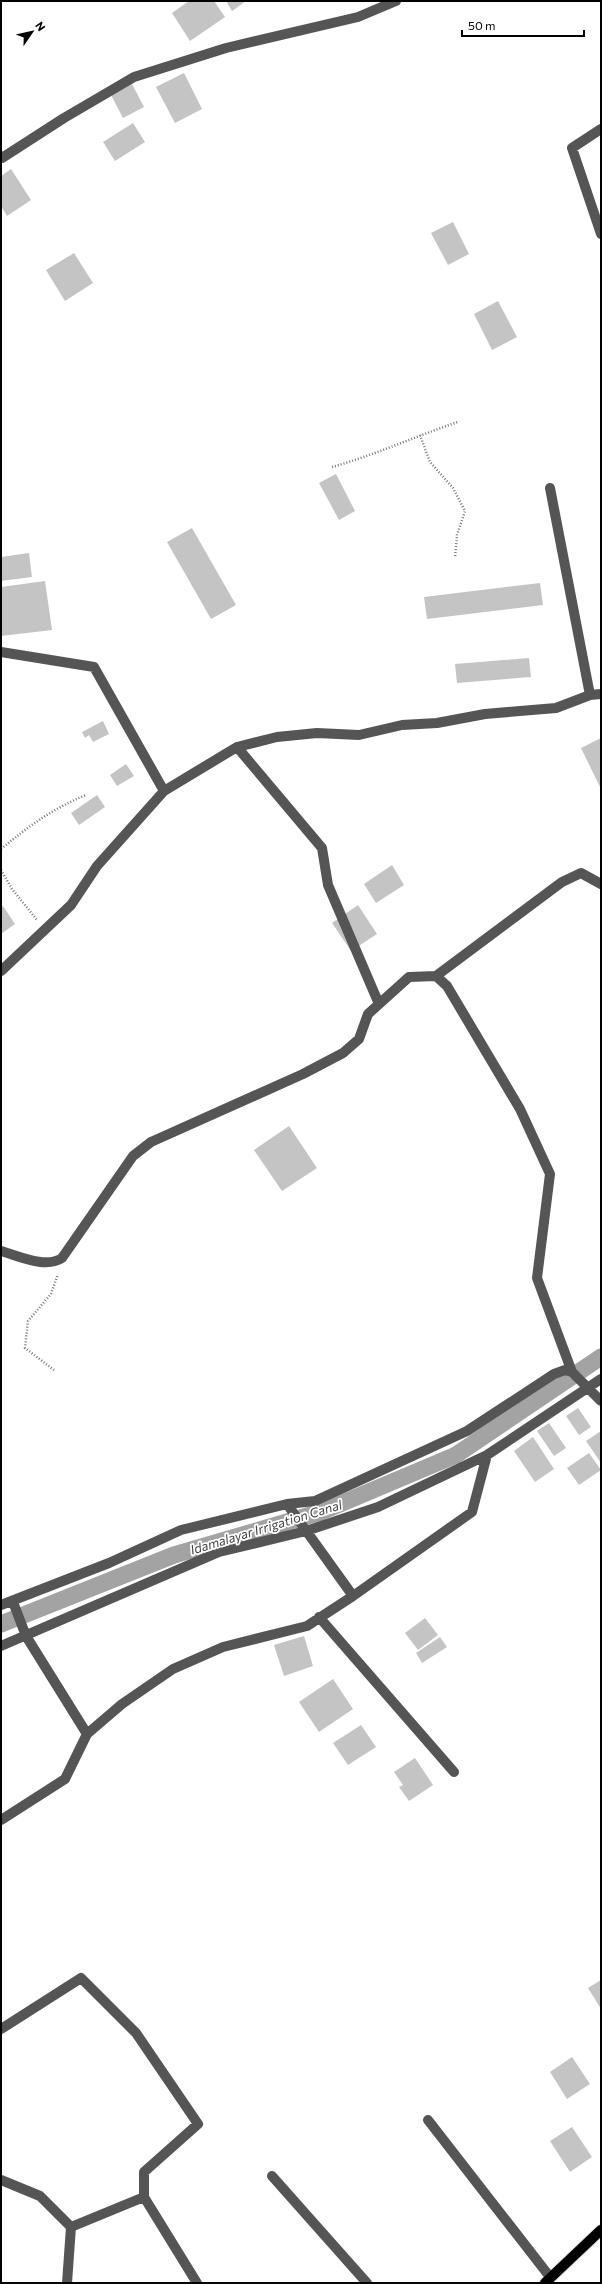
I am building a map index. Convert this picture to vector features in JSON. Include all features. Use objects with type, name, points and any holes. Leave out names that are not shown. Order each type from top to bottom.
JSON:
[{"type":"main road","points":[[548,2280],[601,2230]]},
{"type":"street","points":[[1,156],[2,158],[64,118],[134,77],[226,48],[358,17],[396,1]]},
{"type":"street","points":[[601,129],[572,148],[601,234]]},
{"type":"street","points":[[550,488],[590,695]]},
{"type":"street","points":[[1,652],[94,668],[164,790]]},
{"type":"street","points":[[1,971],[71,905],[97,866],[164,790],[237,747],[277,737],[317,733],[358,735],[402,725],[437,723],[486,714],[556,708],[590,695],[601,694]]},
{"type":"street","points":[[237,747],[322,848],[328,885],[380,1004]]},
{"type":"street","points":[[1,1251],[46,1263],[55,1263],[62,1258],[132,1156],[151,1142],[201,1118],[303,1074],[343,1053],[359,1039],[368,1014],[408,978],[436,976],[562,882],[581,873],[601,884]]},
{"type":"street","points":[[436,976],[448,986],[520,1109],[550,1174],[537,1278],[572,1372],[601,1401]]},
{"type":"street","points":[[1,1606],[109,1563],[181,1530],[287,1504],[315,1501],[370,1478],[467,1431],[554,1374],[565,1370],[572,1372]]},
{"type":"street","points":[[1,1646],[219,1552],[306,1531],[378,1507],[487,1455],[601,1379]]},
{"type":"street","points":[[1,1820],[65,1779],[87,1734],[122,1704],[173,1669],[223,1647],[307,1626],[353,1596],[472,1512],[487,1455]]},
{"type":"street","points":[[287,1504],[353,1596]]},
{"type":"street","points":[[13,1602],[26,1636],[87,1734]]},
{"type":"street","points":[[319,1618],[454,1772]]},
{"type":"street","points":[[1,2029],[81,1978],[136,2033],[198,2124],[144,2172],[144,2198],[197,2283]]},
{"type":"street","points":[[428,2120],[548,2280]]},
{"type":"street","points":[[272,2176],[367,2283]]},
{"type":"street","points":[[1,2180],[40,2196],[71,2227],[68,2283]]},
{"type":"street","points":[[71,2227],[144,2198]]},
{"type":"path","points":[[332,467],[367,458],[420,435],[458,422]]},
{"type":"path","points":[[420,435],[430,462],[453,488],[466,511],[457,536],[455,558]]},
{"type":"path","points":[[1,849],[38,819],[61,806],[86,795]]},
{"type":"path","points":[[1,870],[12,889],[45,929]]},
{"type":"path","points":[[54,1370],[25,1348],[28,1321],[51,1294],[62,1258]]},
{"type":"building","points":[[189,1],[214,1],[225,17],[190,41],[172,13]]},
{"type":"building","points":[[226,1],[246,1],[232,11]]},
{"type":"building","points":[[184,73],[202,109],[175,123],[156,87]]},
{"type":"building","points":[[132,84],[144,107],[123,118],[111,95]]},
{"type":"building","points":[[133,123],[145,142],[115,161],[103,142]]},
{"type":"building","points":[[11,169],[31,200],[7,216],[1,206],[1,176]]},
{"type":"building","points":[[453,222],[469,254],[448,265],[431,233]]},
{"type":"building","points":[[74,253],[93,283],[65,301],[46,270]]},
{"type":"building","points":[[498,301],[517,337],[492,350],[474,314]]},
{"type":"building","points":[[336,474],[355,511],[339,520],[319,483]]},
{"type":"building","points":[[192,528],[236,605],[211,619],[167,542]]},
{"type":"building","points":[[29,553],[32,577],[1,581],[1,557]]},
{"type":"building","points":[[45,581],[52,630],[1,636],[1,587]]},
{"type":"building","points":[[540,583],[543,605],[427,619],[424,597]]},
{"type":"building","points":[[529,658],[531,677],[457,683],[455,664]]},
{"type":"building","points":[[103,721],[109,734],[93,742],[89,735],[85,738],[82,732]]},
{"type":"building","points":[[601,738],[601,789],[581,748]]},
{"type":"building","points":[[126,764],[134,776],[117,786],[110,775]]},
{"type":"building","points":[[97,795],[105,807],[79,825],[71,813]]},
{"type":"building","points":[[392,865],[404,885],[376,903],[364,884]]},
{"type":"building","points":[[358,905],[377,934],[351,951],[332,923]]},
{"type":"building","points":[[3,906],[15,924],[1,934],[1,907]]},
{"type":"building","points":[[289,1126],[317,1168],[282,1191],[254,1150]]},
{"type":"building","points":[[578,1408],[591,1427],[579,1435],[566,1416]]},
{"type":"building","points":[[549,1423],[566,1448],[554,1456],[537,1431]]},
{"type":"building","points":[[601,1431],[601,1463],[586,1441]]},
{"type":"building","points":[[533,1437],[554,1469],[535,1482],[514,1451]]},
{"type":"building","points":[[589,1453],[601,1470],[579,1485],[567,1468]]},
{"type":"building","points":[[425,1618],[438,1635],[418,1650],[405,1633]]},
{"type":"building","points":[[304,1636],[313,1666],[284,1676],[274,1645]]},
{"type":"building","points":[[440,1637],[447,1647],[422,1663],[416,1653]]},
{"type":"building","points":[[333,1679],[353,1709],[319,1732],[299,1702]]},
{"type":"building","points":[[361,1725],[376,1747],[348,1765],[333,1743]]},
{"type":"building","points":[[415,1758],[433,1785],[409,1801],[399,1787],[403,1785],[394,1772]]},
{"type":"building","points":[[601,1980],[601,2009],[588,1988]]},
{"type":"building","points":[[572,2057],[590,2084],[567,2099],[550,2072]]},
{"type":"building","points":[[572,2127],[592,2157],[570,2172],[550,2141]]},
{"type":"waterway","name":"Idamalayar Irrigation Canal","points":[[1,1624],[174,1555],[321,1512],[456,1455],[601,1357]]}]
